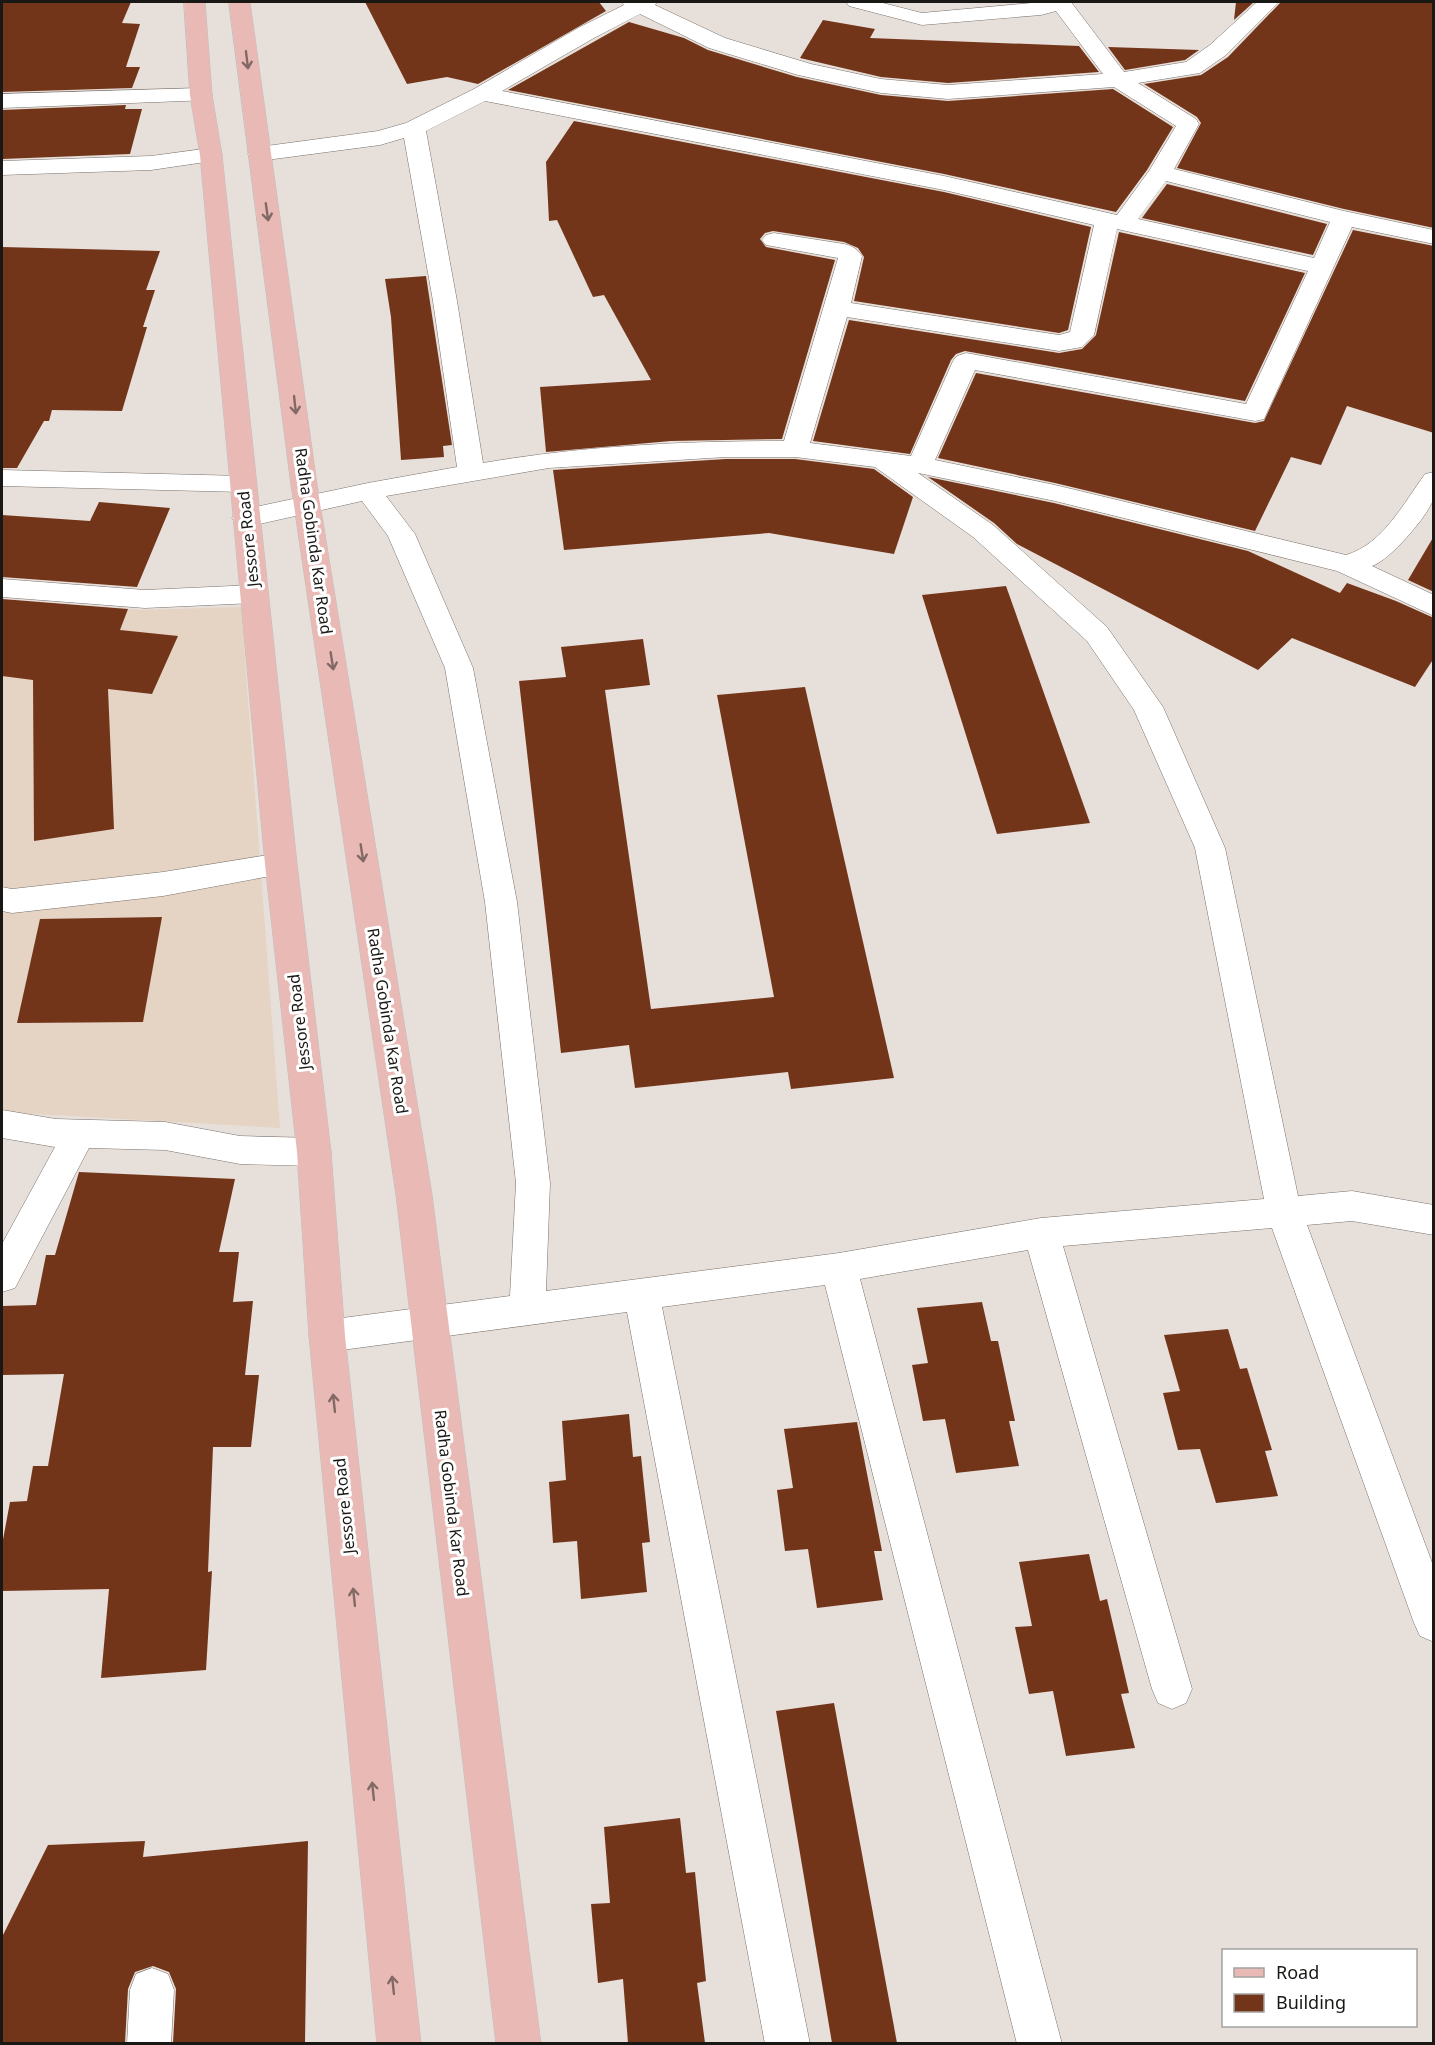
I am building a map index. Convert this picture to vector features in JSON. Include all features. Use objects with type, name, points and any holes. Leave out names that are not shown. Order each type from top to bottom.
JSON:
[{"type":"main road","name":"Jessore Road","points":[[194,2],[201,95],[211,155],[281,864],[314,1152],[327,1336],[399,2043]]},
{"type":"main road","name":"Radha Gobinda Kar Road","points":[[239,2],[294,392],[307,506],[399,1091],[519,2043]]},
{"type":"street","points":[[837,308],[1059,343],[1073,342],[1082,335],[1115,222],[1160,173],[1188,124],[1118,80],[1060,2],[1041,9],[922,19],[856,2]]},
{"type":"street","points":[[259,154],[380,138],[414,128],[482,94],[639,3],[717,43],[806,70],[881,86],[948,92],[1118,80],[1192,68],[1218,50],[1269,2]]},
{"type":"street","points":[[482,94],[944,183],[1322,267]]},
{"type":"street","points":[[2,101],[201,95]]},
{"type":"street","points":[[414,128],[446,301],[471,473]]},
{"type":"street","points":[[2,168],[151,163],[211,155]]},
{"type":"street","points":[[1160,173],[1344,218],[1434,237]]},
{"type":"street","points":[[920,465],[966,361],[1255,413],[1344,218]]},
{"type":"street","points":[[774,240],[844,251],[850,256],[795,449]]},
{"type":"street","points":[[246,518],[368,491],[549,460],[726,449],[795,449],[920,465],[1055,493],[1346,564],[1434,607]]},
{"type":"street","points":[[882,460],[983,531],[1096,634],[1148,707],[1210,848],[1284,1210],[1434,1623]]},
{"type":"street","points":[[2,478],[243,484]]},
{"type":"street","points":[[1346,564],[1370,557],[1392,537],[1434,480]]},
{"type":"street","points":[[368,491],[402,534],[459,668],[501,902],[532,1171],[527,1310]]},
{"type":"street","points":[[2,588],[146,599],[254,594]]},
{"type":"street","points":[[2,899],[12,902],[163,884],[281,864]]},
{"type":"street","points":[[2,1124],[56,1133],[165,1136],[240,1150],[314,1152]]},
{"type":"street","points":[[2,1277],[80,1133]]},
{"type":"street","points":[[327,1336],[839,1268],[1041,1233],[1284,1210],[1352,1206],[1434,1220]]},
{"type":"street","points":[[1041,1233],[1172,1689]]},
{"type":"street","points":[[839,1268],[1040,2043]]},
{"type":"street","points":[[642,1295],[788,2043]]},
{"type":"street","points":[[149,2043],[152,1990]]},
{"type":"shaded area","points":[[2,601],[142,610],[241,607],[280,1128],[2,1112]]},
{"type":"building","points":[[2,2],[131,2],[122,23],[140,24],[126,67],[140,67],[132,88],[2,92]]},
{"type":"building","points":[[365,2],[599,2],[606,11],[478,84],[447,77],[407,84]]},
{"type":"building","points":[[1236,2],[1254,2],[1234,20]]},
{"type":"building","points":[[1281,2],[1434,2],[1434,228],[1344,209],[1177,168],[1201,123],[1197,117],[1144,84],[1201,75],[1228,57]]},
{"type":"building","points":[[823,20],[875,29],[870,38],[1079,46],[1099,72],[948,83],[881,77],[800,58]]},
{"type":"building","points":[[629,22],[684,38],[708,50],[797,77],[881,95],[948,101],[1113,89],[1173,127],[1147,170],[1116,212],[944,174],[508,90]]},
{"type":"building","points":[[1108,47],[1199,50],[1185,60],[1125,70]]},
{"type":"building","points":[[126,105],[125,109],[142,109],[130,154],[2,159],[2,110]]},
{"type":"building","points":[[574,121],[944,192],[1091,227],[1068,330],[1059,333],[854,301],[864,257],[858,248],[844,242],[773,231],[765,233],[760,239],[766,247],[835,260],[782,439],[671,441],[546,452],[540,387],[651,380],[604,295],[593,297],[557,220],[549,221],[546,162]]},
{"type":"building","points":[[1167,184],[1327,224],[1313,255],[1142,218]]},
{"type":"building","points":[[1353,230],[1434,246],[1434,433],[1347,406],[1321,465],[1291,457],[1255,531],[1055,483],[938,458],[976,373],[1255,423],[1264,421]]},
{"type":"building","points":[[1119,232],[1305,273],[1245,401],[965,351],[956,354],[951,360],[910,454],[813,441],[849,320],[1059,353],[1082,349],[1096,335]]},
{"type":"building","points":[[2,247],[160,251],[146,290],[155,290],[143,327],[147,327],[122,411],[52,410],[49,421],[44,421],[17,468],[2,468]]},
{"type":"building","points":[[426,276],[452,445],[443,446],[444,457],[401,460],[391,317],[385,279]]},
{"type":"building","points":[[726,459],[795,459],[874,469],[913,497],[894,554],[769,533],[564,550],[553,470]]},
{"type":"building","points":[[928,477],[1054,503],[1248,551],[1340,593],[1347,583],[1434,618],[1434,658],[1415,687],[1292,638],[1258,670],[1017,544],[994,523]]},
{"type":"building","points":[[99,502],[170,508],[137,587],[2,577],[2,515],[90,521]]},
{"type":"building","points":[[1434,536],[1434,592],[1408,580]]},
{"type":"building","points":[[1006,586],[1090,823],[997,834],[922,595]]},
{"type":"building","points":[[2,599],[128,609],[120,630],[178,636],[152,694],[108,689],[114,829],[34,841],[33,680],[2,676]]},
{"type":"building","points":[[643,639],[650,685],[605,690],[651,1009],[774,997],[717,695],[805,687],[894,1078],[791,1089],[788,1072],[635,1088],[629,1045],[561,1053],[519,681],[566,677],[561,647]]},
{"type":"building","points":[[162,917],[143,1022],[17,1023],[40,919]]},
{"type":"building","points":[[79,1172],[235,1179],[219,1252],[239,1252],[233,1302],[253,1301],[245,1375],[259,1375],[251,1447],[213,1447],[208,1572],[212,1571],[206,1670],[101,1678],[109,1589],[2,1591],[2,1545],[10,1502],[27,1501],[33,1466],[48,1466],[64,1374],[2,1375],[2,1306],[36,1305],[46,1255],[55,1255]]},
{"type":"building","points":[[982,1302],[991,1341],[998,1341],[1015,1421],[1009,1421],[1019,1466],[956,1473],[945,1419],[923,1421],[912,1365],[928,1363],[917,1308]]},
{"type":"building","points":[[1228,1329],[1240,1369],[1247,1368],[1272,1450],[1265,1451],[1278,1496],[1216,1503],[1200,1449],[1178,1450],[1163,1393],[1180,1391],[1164,1335]]},
{"type":"building","points":[[629,1414],[633,1457],[641,1456],[650,1542],[642,1543],[647,1592],[581,1599],[577,1541],[553,1543],[549,1482],[566,1480],[562,1421]]},
{"type":"building","points":[[857,1422],[882,1551],[874,1551],[883,1600],[817,1608],[808,1549],[785,1551],[777,1490],[793,1488],[784,1429]]},
{"type":"building","points":[[1089,1554],[1100,1601],[1107,1599],[1129,1693],[1121,1694],[1135,1748],[1066,1756],[1053,1691],[1029,1694],[1015,1627],[1032,1626],[1019,1562]]},
{"type":"building","points":[[834,1703],[897,2043],[832,2043],[776,1711]]},
{"type":"building","points":[[680,1818],[686,1873],[695,1872],[706,1981],[697,1983],[705,2043],[628,2043],[623,1979],[598,1983],[591,1904],[610,1903],[604,1827]]},
{"type":"building","points":[[145,1841],[143,1857],[308,1841],[305,2043],[173,2043],[176,1989],[169,1972],[153,1966],[135,1972],[128,1989],[125,2043],[2,2043],[2,1937],[48,1845]]}]
